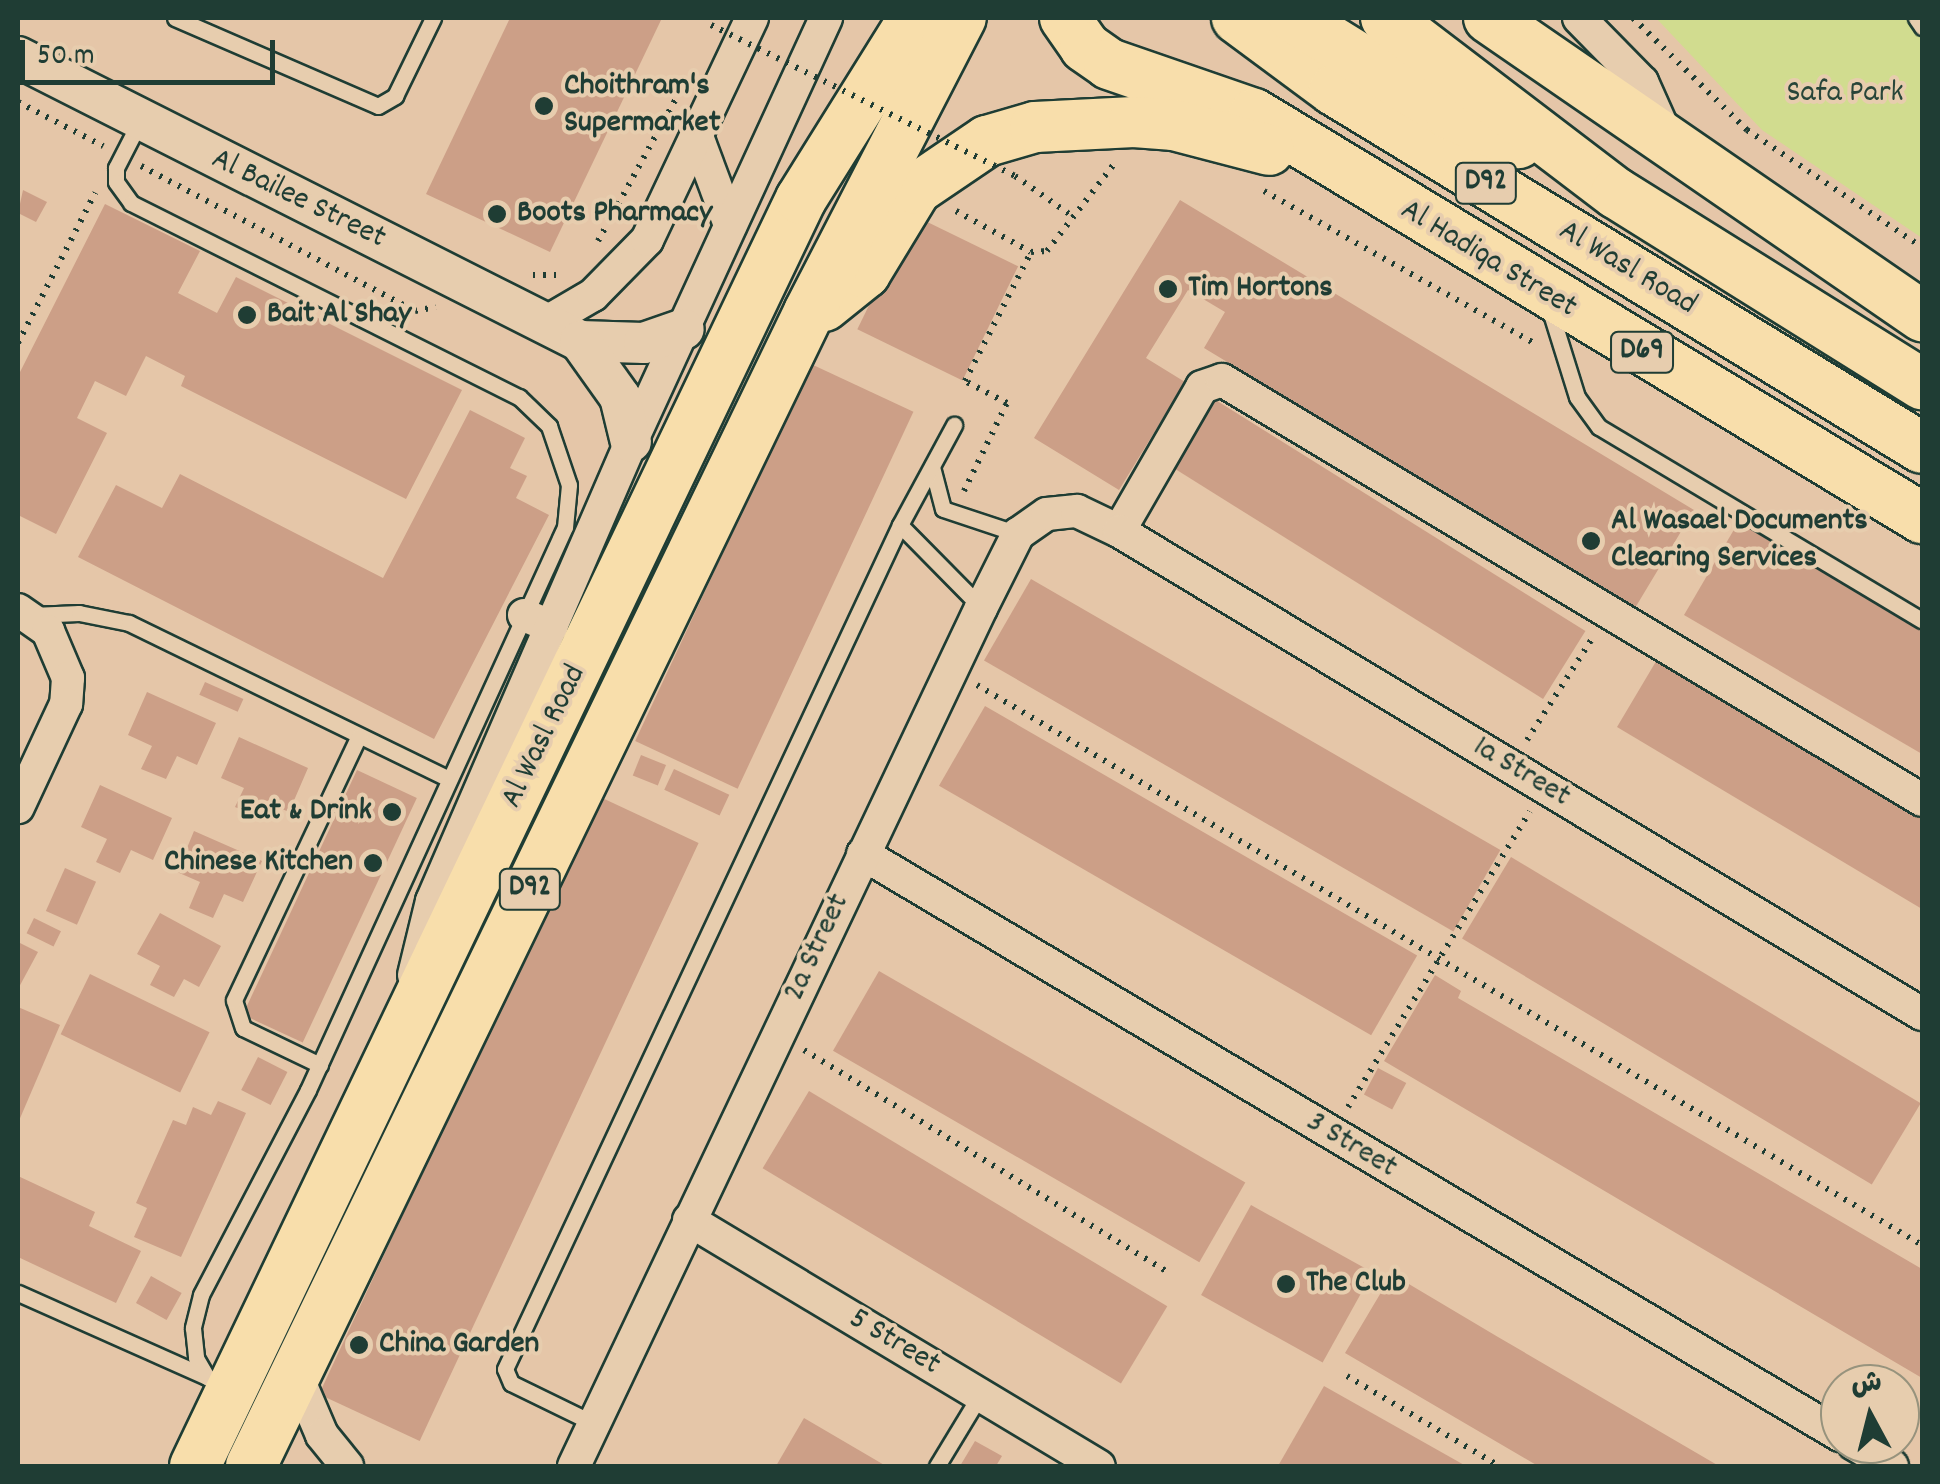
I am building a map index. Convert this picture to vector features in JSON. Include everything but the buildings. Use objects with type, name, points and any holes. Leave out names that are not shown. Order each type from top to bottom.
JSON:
[{"type":"main road","points":[[802,199],[881,18]]},
{"type":"main road","name":"Al Wasl Road","points":[[195,1466],[219,1384],[409,1019],[802,199],[914,18]]},
{"type":"main road","name":"Al Wasl Road","points":[[251,1466],[809,312],[961,18]]},
{"type":"main road","points":[[1066,18],[1086,46],[1109,64],[1254,114],[1363,184]]},
{"type":"main road","name":"Al Wasl Road","points":[[1236,18],[1334,90],[1922,448]]},
{"type":"main road","points":[[1294,18],[1451,115],[1561,155]]},
{"type":"main road","points":[[1386,18],[1561,155],[1728,268],[1922,384]]},
{"type":"main road","points":[[1489,18],[1922,316]]},
{"type":"main road","points":[[809,312],[865,273],[916,189],[987,141],[1084,121],[1174,125],[1363,184]]},
{"type":"main road","name":"Al Hadiqa Street","points":[[1363,184],[1922,518]]},
{"type":"street","points":[[562,332],[647,240],[752,18]]},
{"type":"street","points":[[409,1019],[432,901],[538,621],[684,330],[826,18]]},
{"type":"street","points":[[1579,18],[1652,96],[1668,144]]},
{"type":"street","name":"Al Bailee Street","points":[[18,57],[131,139],[562,332],[644,343],[684,330]]},
{"type":"street","points":[[698,139],[730,225]]},
{"type":"street","name":"Al Bailee Street","points":[[562,332],[620,397],[630,442]]},
{"type":"street","points":[[1018,534],[1062,511],[1077,511],[1119,531],[1202,386],[1222,380],[1922,800]]},
{"type":"street","name":"1a Street","points":[[1119,531],[1922,1014]]},
{"type":"street","name":"2a Street","points":[[574,1466],[1018,534]]},
{"type":"street","points":[[18,807],[66,704],[68,678],[62,652],[22,612]]},
{"type":"street","name":"3 Street","points":[[863,854],[1820,1424]]},
{"type":"street","name":"5 Street","points":[[690,1220],[1099,1466]]},
{"type":"street","points":[[296,1374],[322,1434],[347,1466]]},
{"type":"lane","points":[[175,18],[378,106],[395,96],[433,18]]},
{"type":"lane","points":[[1916,18],[1922,27]]},
{"type":"lane","points":[[131,139],[116,182],[131,203],[535,410],[563,454],[569,506],[538,621],[448,779],[320,1065],[196,1306],[192,1341],[219,1384]]},
{"type":"lane","points":[[1544,294],[1582,408],[1599,427],[1922,620]]},
{"type":"lane","points":[[595,1424],[511,1383],[505,1369],[900,525],[954,425]]},
{"type":"lane","points":[[932,467],[937,500],[952,515],[1018,534]]},
{"type":"lane","points":[[900,525],[981,608]]},
{"type":"lane","points":[[22,612],[80,613],[129,623],[448,779]]},
{"type":"lane","points":[[320,1065],[243,1028],[234,1000],[359,736]]},
{"type":"lane","points":[[18,1293],[219,1384]]},
{"type":"lane","points":[[937,1466],[980,1395]]},
{"type":"path","points":[[1633,18],[1747,130],[1922,247]]},
{"type":"path","points":[[711,24],[1015,176],[1075,218]]},
{"type":"path","points":[[18,102],[131,139],[415,311],[440,302]]},
{"type":"path","points":[[916,189],[1031,252],[1053,247],[1121,156]]},
{"type":"path","points":[[18,342],[90,198],[116,182]]},
{"type":"path","points":[[1261,189],[1566,361]]},
{"type":"path","points":[[952,515],[1007,402],[964,381],[1031,252]]},
{"type":"path","points":[[1510,766],[1609,612]]},
{"type":"path","points":[[950,670],[1922,1245]]},
{"type":"path","points":[[1332,1134],[1545,787]]},
{"type":"path","points":[[778,1034],[1169,1273]]},
{"type":"path","points":[[1347,1376],[1500,1466]]},
{"type":"green space","name":"Safa Park","points":[[1656,18],[1922,18],[1922,238],[1762,130]]},
{"type":"place","name":"Choithram's Supermarket","points":[[544,106]]},
{"type":"place","name":"Boots Pharmacy","points":[[497,214]]},
{"type":"place","name":"Tim Hortons","points":[[1168,289]]},
{"type":"place","name":"Bait Al Shay","points":[[247,315]]},
{"type":"place","name":"Al Wasael Documents Clearing Services","points":[[1591,541]]},
{"type":"place","name":"Eat & Drink","points":[[392,812]]},
{"type":"place","name":"Chinese Kitchen","points":[[373,863]]},
{"type":"place","name":"The Club","points":[[1286,1284]]},
{"type":"place","name":"China Garden","points":[[359,1345]]}]
